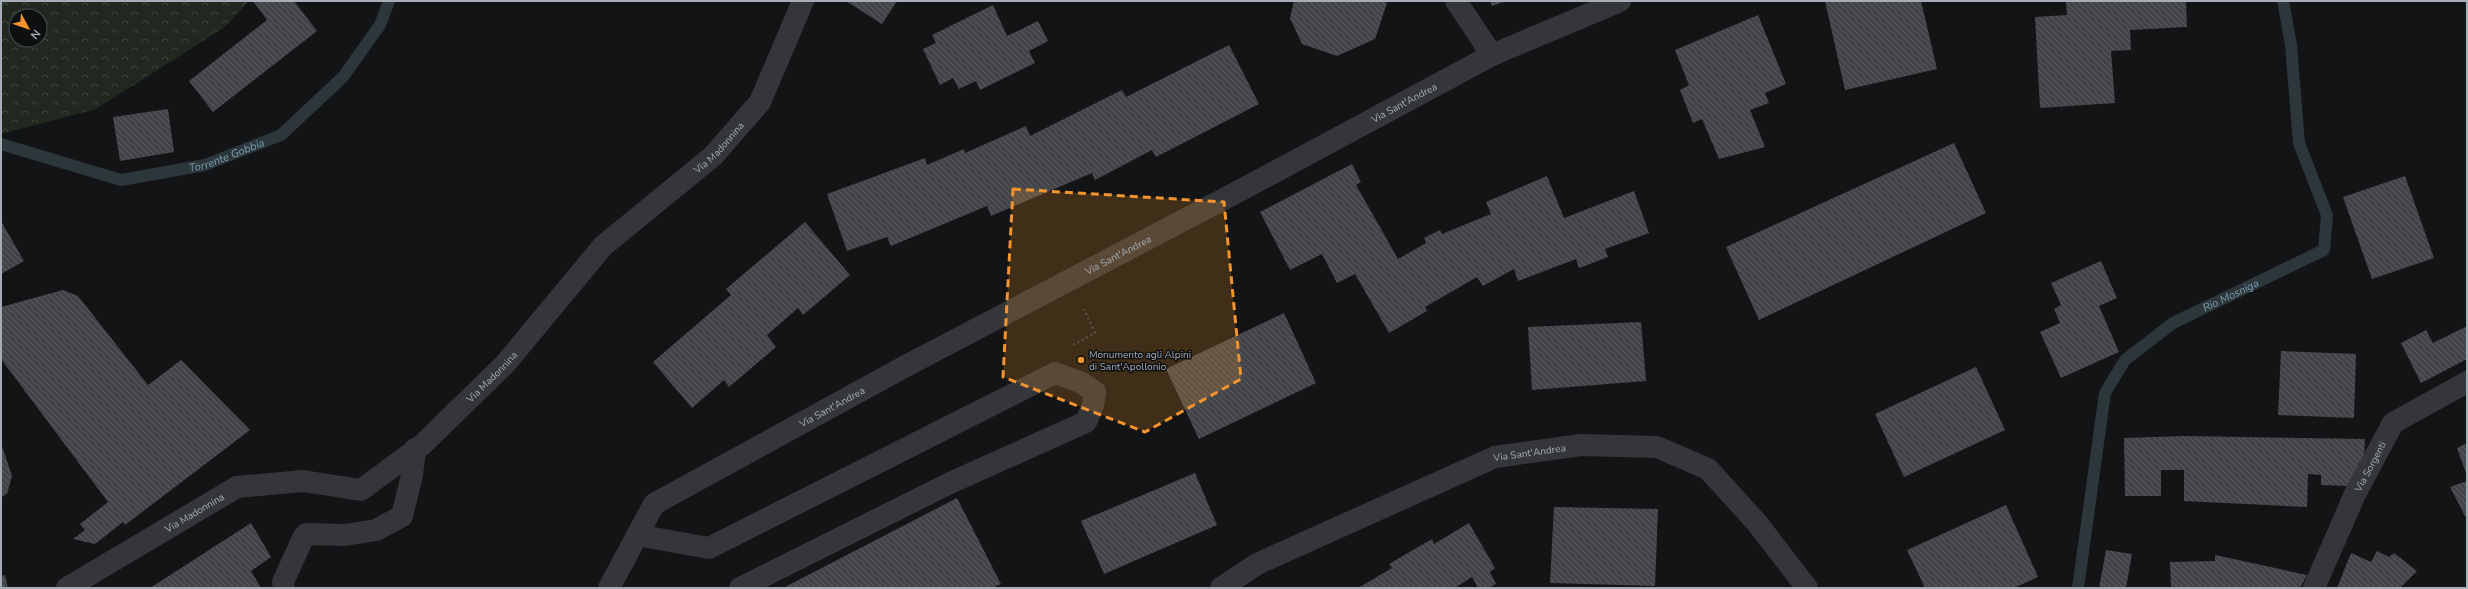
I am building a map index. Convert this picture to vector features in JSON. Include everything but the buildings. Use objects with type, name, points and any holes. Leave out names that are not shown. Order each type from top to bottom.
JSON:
[{"type":"street","name":"Via Madonnina","points":[[68,588],[237,487],[303,481],[361,490],[415,450],[506,363],[603,246],[713,156],[760,102],[803,1]]},
{"type":"street","points":[[1456,1],[1492,55]]},
{"type":"street","name":"Via Sant'Andrea","points":[[609,588],[654,504],[904,367],[1492,55],[1620,1]]},
{"type":"street","points":[[637,535],[709,548],[1055,373],[1080,382],[1095,392],[1093,405],[1086,422],[950,483],[740,588]]},
{"type":"street","name":"Via Sorgenti","points":[[2314,588],[2355,494],[2393,423],[2467,382]]},
{"type":"street","name":"Via Sant'Andrea","points":[[1221,588],[1257,564],[1495,457],[1581,445],[1657,447],[1708,468],[1757,523],[1807,588]]},
{"type":"street","points":[[284,588],[283,582],[306,534],[345,535],[376,530],[402,516],[412,475],[415,450]]},
{"type":"path","points":[[1055,373],[1048,358],[1095,332],[1070,280]]},
{"type":"highlighted area","points":[[1013,189],[1224,202],[1241,379],[1145,432],[1003,377]]},
{"type":"green space","points":[[1,1],[249,1],[225,27],[96,109],[1,134]]},
{"type":"waterway","name":"Torrente Gobbia","points":[[1,144],[121,180],[205,165],[281,135],[343,77],[380,25],[389,1]]},
{"type":"waterway","name":"Rio Mosniga","points":[[2078,588],[2105,393],[2125,360],[2173,323],[2324,250],[2327,215],[2299,143],[2291,45],[2283,1]]},
{"type":"place","name":"Monumento agli Alpini di Sant'Apollonio","points":[[1081,360]]}]
